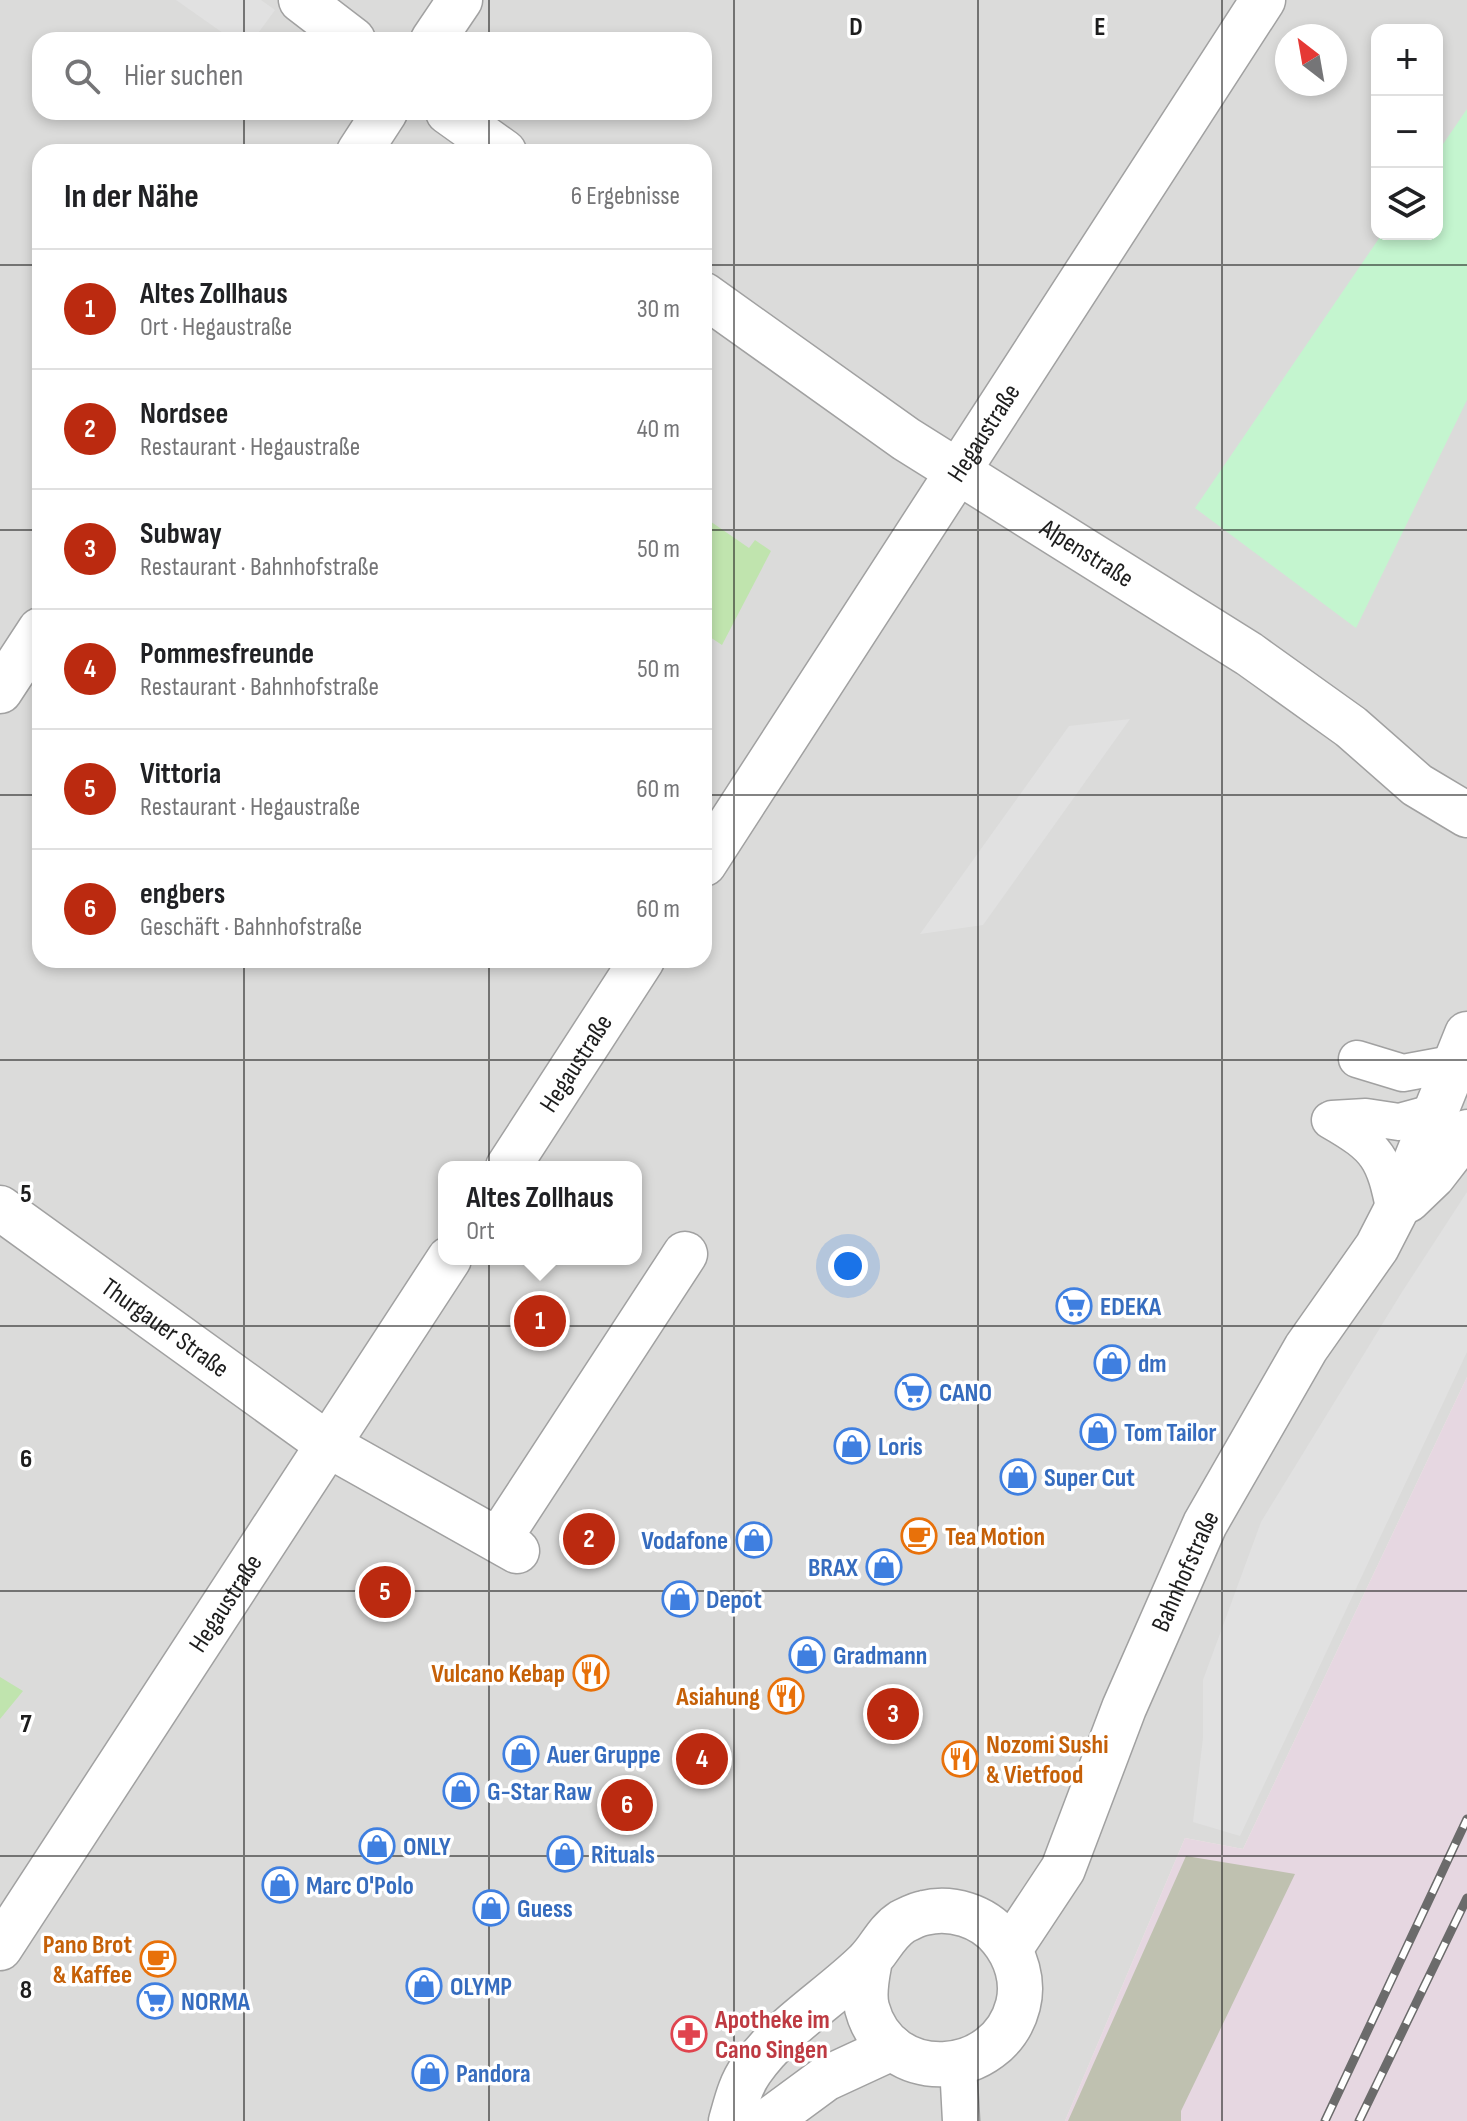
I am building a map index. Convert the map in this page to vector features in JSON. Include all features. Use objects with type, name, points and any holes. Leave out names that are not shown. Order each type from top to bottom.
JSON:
[{"type":"street","points":[[301,0],[343,32]]},
{"type":"street","points":[[438,32],[460,0]]},
{"type":"street","name":"Hegaustraße","points":[[712,852],[1263,0]]},
{"type":"street","points":[[364,144],[380,120]]},
{"type":"street","points":[[459,120],[493,144]]},
{"type":"street","name":"Alpenstraße","points":[[712,301],[906,439],[1249,654],[1351,727],[1417,785],[1467,815]]},
{"type":"street","points":[[0,691],[32,642]]},
{"type":"street","name":"Hegaustraße","points":[[512,1161],[637,968]]},
{"type":"street","name":"Bahnhofstraße","points":[[1010,1949],[1063,1869],[1124,1708],[1205,1524],[1306,1348],[1377,1247],[1450,1123],[1462,1048]]},
{"type":"street","name":"Thurgauer Straße","points":[[0,1208],[330,1446],[508,1545],[685,1254]]},
{"type":"street","name":"Hegaustraße","points":[[0,1948],[445,1265]]},
{"type":"street","points":[[731,2121],[749,2073],[764,2054],[870,1960],[883,1939],[901,1923],[924,1913],[950,1911],[973,1917],[995,1930],[1010,1949],[1019,1971],[1020,1996],[1014,2020],[1001,2041],[981,2056],[958,2065],[934,2066],[912,2059],[892,2048],[876,2030],[867,2008],[865,1985],[870,1960]]},
{"type":"street","points":[[768,2121],[825,2079],[892,2048]]},
{"type":"lane","points":[[1357,1059],[1403,1073],[1462,1048]]},
{"type":"lane","points":[[1395,1212],[1387,1170],[1366,1140],[1330,1120],[1366,1117],[1399,1122],[1450,1123]]},
{"type":"lane","points":[[958,2065],[961,2121]]},
{"type":"shaded area","points":[[0,0],[1467,0],[1467,1377],[1243,1849],[1185,1838],[1065,2121],[0,2121]]},
{"type":"shaded area","points":[[176,0],[261,0],[275,10],[259,32],[222,32]]},
{"type":"shaded area","points":[[1130,719],[983,925],[920,934],[1069,726]]},
{"type":"shaded area","points":[[1467,1192],[1467,1352],[1240,1836],[1193,1822],[1203,1738],[1203,1680],[1261,1522]]},
{"type":"shaded area","points":[[1467,1377],[1467,2121],[1065,2121],[1185,1838],[1243,1849]]},
{"type":"shaded area","points":[[1186,1856],[1295,1874],[1181,2111],[1181,2121],[1068,2121]]},
{"type":"green space","points":[[1467,109],[1467,400],[1356,628],[1195,508],[1378,240],[1443,240],[1443,144]]},
{"type":"green space","points":[[712,523],[749,548],[755,540],[771,551],[722,645],[712,638]]},
{"type":"green space","points":[[0,1677],[23,1691],[0,1719]]},
{"type":"railway","points":[[1325,2121],[1467,1819]]},
{"type":"railway","points":[[1359,2121],[1467,1898]]},
{"type":"place","name":"EDEKA","points":[[1074,1306]]},
{"type":"place","name":"Altes Zollhaus","points":[[540,1321]]},
{"type":"place","name":"dm","points":[[1112,1363]]},
{"type":"place","name":"CANO","points":[[913,1392]]},
{"type":"place","name":"Tom Tailor","points":[[1098,1432]]},
{"type":"place","name":"Loris","points":[[852,1446]]},
{"type":"place","name":"Super Cut","points":[[1018,1477]]},
{"type":"place","name":"Tea Motion","points":[[919,1536]]},
{"type":"place","name":"Nordsee","points":[[589,1539]]},
{"type":"place","name":"Vodafone","points":[[754,1540]]},
{"type":"place","name":"BRAX","points":[[884,1567]]},
{"type":"place","name":"Vittoria","points":[[385,1592]]},
{"type":"place","name":"Depot","points":[[680,1599]]},
{"type":"place","name":"Gradmann","points":[[807,1655]]},
{"type":"place","name":"Vulcano Kebap","points":[[591,1673]]},
{"type":"place","name":"Asiahung","points":[[786,1696]]},
{"type":"place","name":"Subway","points":[[893,1714]]},
{"type":"place","name":"Auer Gruppe","points":[[521,1754]]},
{"type":"place","name":"Pommesfreunde","points":[[702,1759]]},
{"type":"place","name":"Nozomi Sushi & Vietfood","points":[[960,1759]]},
{"type":"place","name":"G-Star Raw","points":[[461,1791]]},
{"type":"place","name":"engbers","points":[[627,1805]]},
{"type":"place","name":"ONLY","points":[[377,1846]]},
{"type":"place","name":"Rituals","points":[[565,1854]]},
{"type":"place","name":"Marc O'Polo","points":[[280,1885]]},
{"type":"place","name":"Guess","points":[[491,1908]]},
{"type":"place","name":"Pano Brot & Kaffee","points":[[158,1959]]},
{"type":"place","name":"OLYMP","points":[[424,1986]]},
{"type":"place","name":"NORMA","points":[[155,2001]]},
{"type":"place","name":"Apotheke im Cano Singen","points":[[689,2034]]},
{"type":"place","name":"Pandora","points":[[430,2073]]}]
